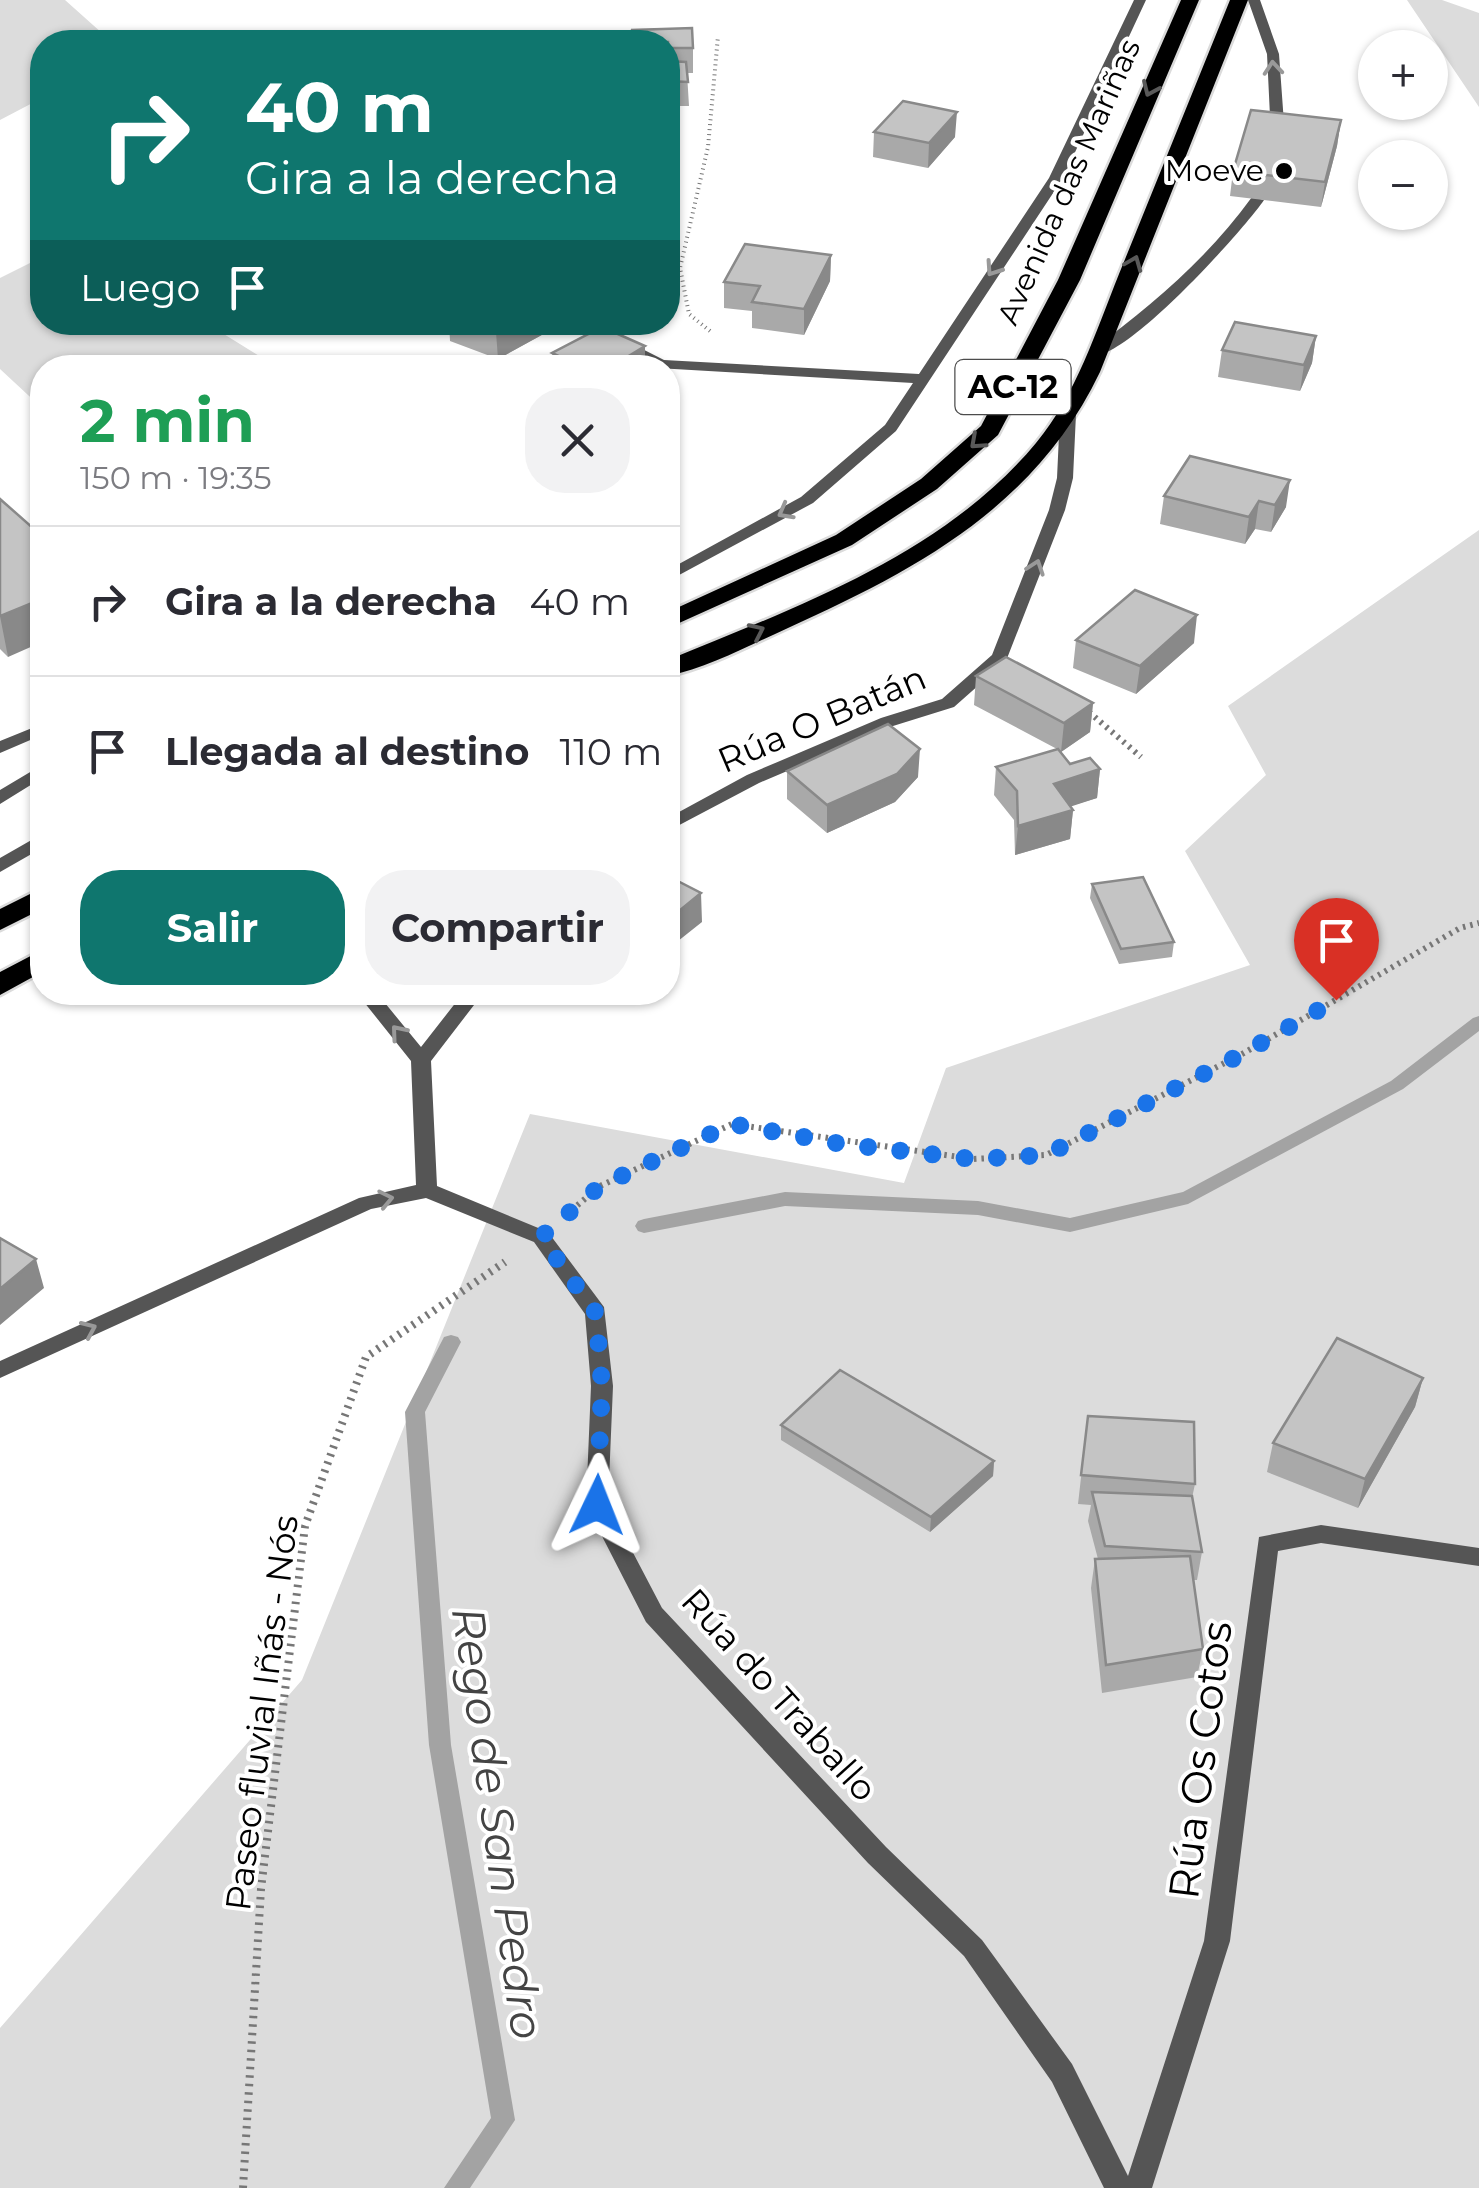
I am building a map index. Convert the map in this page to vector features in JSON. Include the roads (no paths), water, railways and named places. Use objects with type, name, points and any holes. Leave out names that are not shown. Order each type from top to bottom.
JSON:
[{"type":"highway","name":"Avenida das Mariñas","points":[[680,615],[844,540],[930,484],[990,430],[1069,280],[1190,0]]},
{"type":"highway","name":"AC-12","points":[[680,664],[838,594],[938,540],[986,504],[1042,452],[1089,380],[1096,353],[1239,0]]},
{"type":"highway","points":[[0,921],[30,904]]},
{"type":"highway","points":[[0,985],[30,966]]},
{"type":"street","name":"Avenida das Mariñas","points":[[680,569],[806,500],[891,428],[956,323],[1056,178],[1140,0]]},
{"type":"street","points":[[1254,0],[1273,54],[1278,139]]},
{"type":"street","points":[[1096,353],[1131,328],[1231,238],[1257,200]]},
{"type":"street","points":[[603,335],[643,355]]},
{"type":"street","points":[[680,366],[924,379]]},
{"type":"street","name":"Rúa O Batán","points":[[680,819],[753,780],[887,722],[948,703],[1000,657],[1057,510],[1065,478],[1068,414]]},
{"type":"street","points":[[0,748],[30,734]]},
{"type":"street","points":[[0,798],[30,778]]},
{"type":"street","points":[[0,866],[30,847]]},
{"type":"street","points":[[0,1370],[366,1204],[427,1190],[422,1060],[375,1005]]},
{"type":"street","points":[[422,1060],[465,1005]]},
{"type":"street","name":"Rúa do Traballo","points":[[427,1190],[541,1237],[596,1313],[602,1386],[597,1505],[654,1614],[877,1855],[973,1948],[1062,2072],[1120,2188]]},
{"type":"street","name":"Rúa Os Cotos","points":[[1138,2188],[1217,1941],[1267,1544],[1321,1534],[1479,1557]]},
{"type":"waterway","name":"Rego de San Pedro","points":[[644,1226],[785,1199],[978,1208],[1070,1225],[1188,1197],[1397,1085],[1479,1022]]},
{"type":"waterway","name":"Rego de San Pedro","points":[[451,1342],[415,1412],[440,1745],[503,2120],[456,2188]]},
{"type":"place","name":"Moeve","points":[[1284,171]]}]
